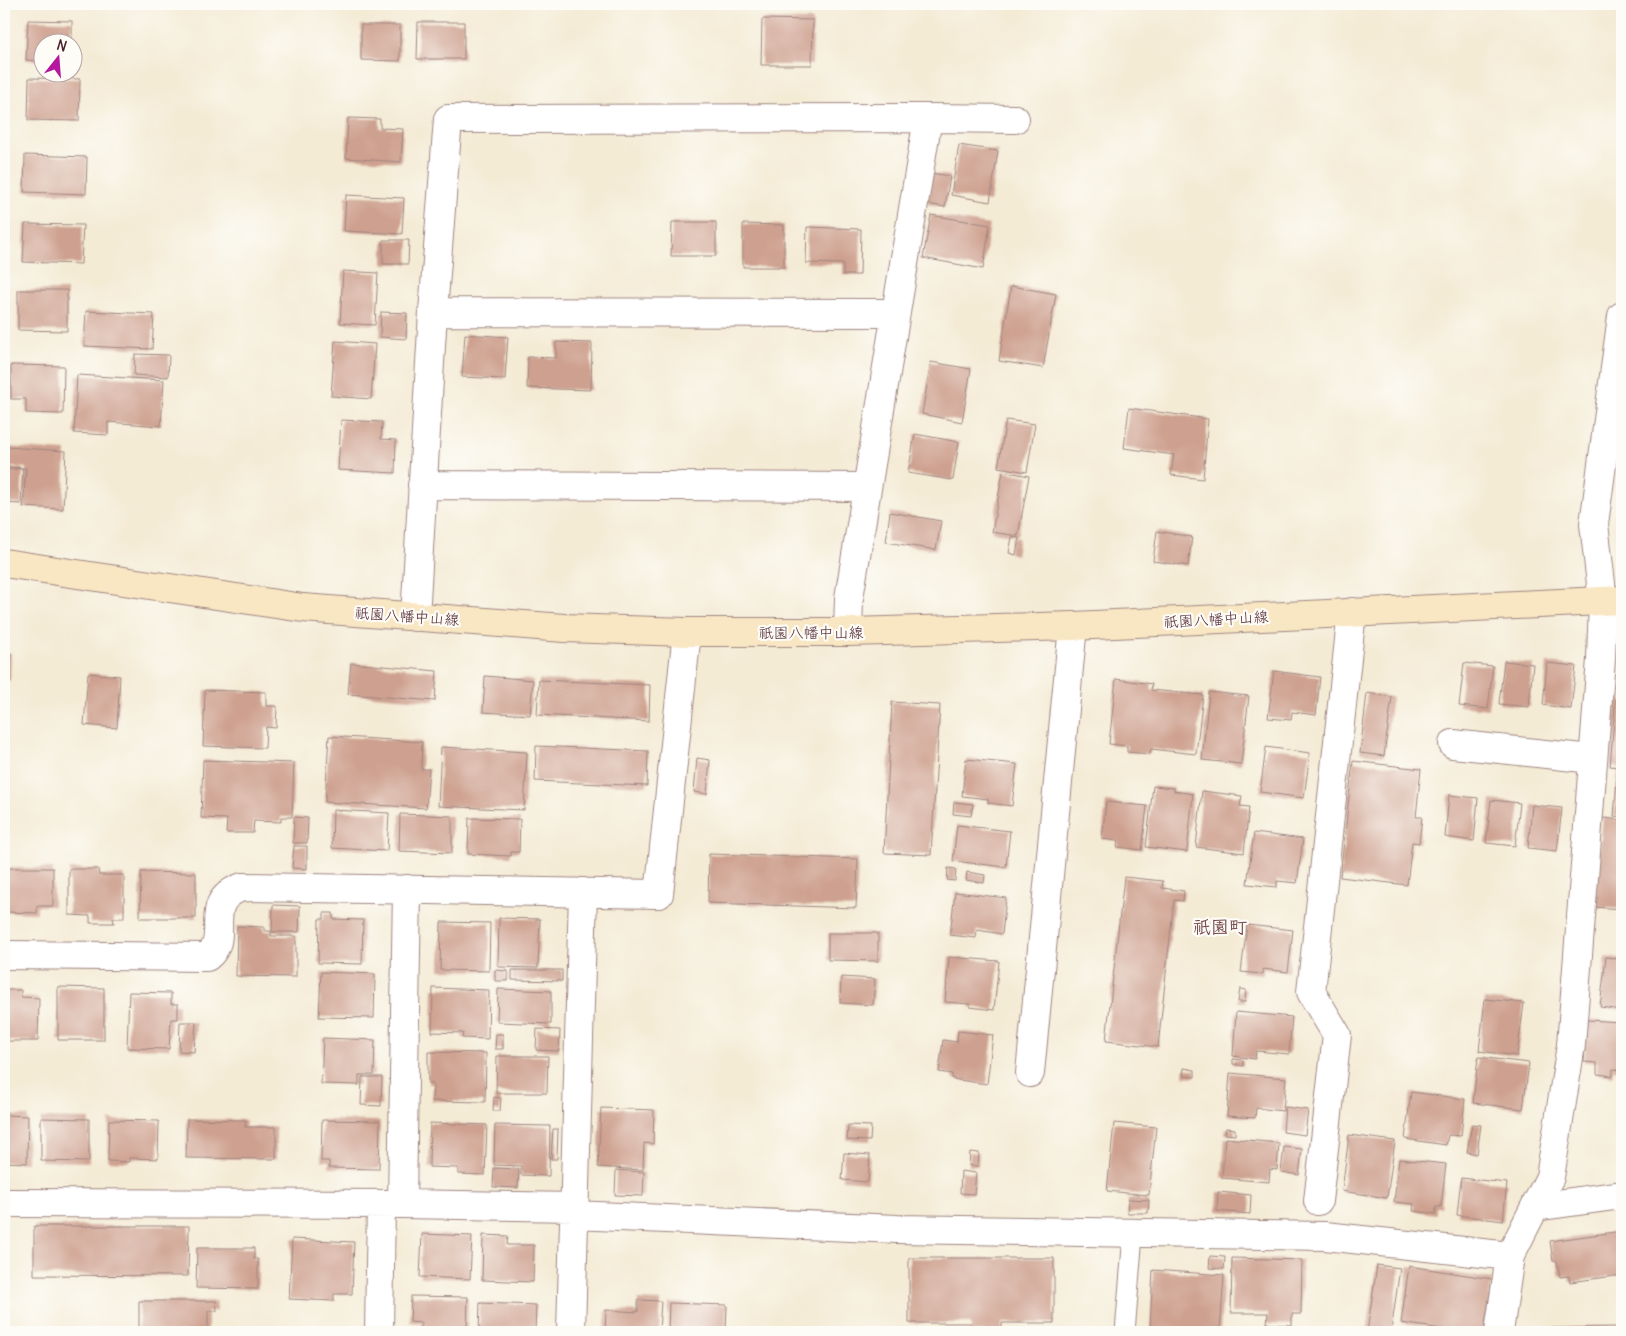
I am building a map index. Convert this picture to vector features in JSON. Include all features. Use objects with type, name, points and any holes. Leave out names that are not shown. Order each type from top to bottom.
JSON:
[{"type":"main road","name":"祇園八幡中山線","points":[[4,563],[302,608],[564,628],[687,632],[848,632],[1073,626],[1613,601]]},
{"type":"street","points":[[848,632],[849,598],[928,118]]},
{"type":"street","points":[[416,616],[433,312],[448,119],[1015,119]]},
{"type":"street","points":[[433,312],[896,313]]},
{"type":"street","points":[[1499,1332],[1510,1256],[1550,1177],[1571,1045],[1601,659],[1613,601],[1594,524],[1622,316]]},
{"type":"street","points":[[422,485],[867,488]]},
{"type":"street","points":[[1318,1201],[1337,1035],[1311,992],[1352,612]]},
{"type":"street","points":[[1030,1073],[1073,626]]},
{"type":"street","points":[[4,955],[207,957],[215,948],[220,904],[232,891],[242,887],[659,894],[687,632]]},
{"type":"street","points":[[1453,744],[1592,759]]},
{"type":"street","points":[[379,1332],[391,1204],[407,889]]},
{"type":"street","points":[[571,1332],[582,892]]},
{"type":"street","points":[[1535,1207],[1622,1195]]},
{"type":"street","points":[[4,1203],[391,1204],[574,1211],[897,1229],[1133,1235],[1325,1236],[1510,1256]]},
{"type":"lane","points":[[1126,1332],[1133,1235]]},
{"type":"building","points":[[762,19],[813,20],[812,65],[761,65]]},
{"type":"building","points":[[28,20],[72,21],[72,32],[32,32],[32,60],[26,60]]},
{"type":"building","points":[[418,22],[464,22],[464,59],[417,59]]},
{"type":"building","points":[[361,25],[400,25],[400,61],[361,60]]},
{"type":"building","points":[[29,78],[32,78],[32,82],[80,82],[79,121],[28,120]]},
{"type":"building","points":[[348,118],[380,119],[380,128],[403,129],[401,162],[346,158]]},
{"type":"building","points":[[959,145],[998,151],[990,202],[951,195]]},
{"type":"building","points":[[25,155],[87,157],[86,194],[24,192]]},
{"type":"building","points":[[931,173],[950,176],[945,207],[927,204]]},
{"type":"building","points":[[346,195],[404,198],[402,234],[344,231]]},
{"type":"building","points":[[931,215],[990,225],[983,269],[923,258]]},
{"type":"building","points":[[672,222],[716,222],[716,256],[671,256]]},
{"type":"building","points":[[25,224],[83,225],[81,264],[23,262]]},
{"type":"building","points":[[743,224],[784,225],[784,267],[743,267]]},
{"type":"building","points":[[807,227],[861,229],[860,275],[843,275],[843,264],[806,263]]},
{"type":"building","points":[[383,240],[409,240],[408,264],[383,264]]},
{"type":"building","points":[[343,271],[378,273],[375,325],[340,323]]},
{"type":"building","points":[[1011,286],[1056,294],[1043,368],[999,361]]},
{"type":"building","points":[[18,290],[67,290],[67,331],[18,330]]},
{"type":"building","points":[[86,311],[154,314],[152,349],[84,346]]},
{"type":"building","points":[[381,312],[407,313],[406,339],[380,337]]},
{"type":"building","points":[[465,334],[508,337],[505,379],[462,377]]},
{"type":"building","points":[[335,341],[375,344],[371,399],[331,396]]},
{"type":"building","points":[[556,342],[592,343],[591,390],[527,388],[528,357],[556,358]]},
{"type":"building","points":[[135,354],[169,355],[168,377],[134,375]]},
{"type":"building","points":[[931,362],[971,369],[962,422],[922,414]]},
{"type":"building","points":[[11,365],[64,366],[63,414],[26,413],[26,399],[11,399]]},
{"type":"building","points":[[77,375],[164,380],[161,426],[108,422],[108,435],[74,433]]},
{"type":"building","points":[[1129,408],[1208,419],[1203,479],[1171,475],[1174,455],[1124,448]]},
{"type":"building","points":[[341,420],[382,422],[381,439],[396,440],[395,473],[338,470]]},
{"type":"building","points":[[1006,420],[1035,424],[1027,472],[998,467]]},
{"type":"building","points":[[915,434],[959,442],[953,480],[908,473]]},
{"type":"building","points":[[7,447],[66,451],[63,509],[23,507],[26,468],[7,467]]},
{"type":"building","points":[[4,469],[23,469],[21,504],[4,503]]},
{"type":"building","points":[[1003,471],[1029,476],[1018,536],[992,532]]},
{"type":"building","points":[[890,512],[941,521],[936,550],[886,542]]},
{"type":"building","points":[[1157,531],[1192,537],[1188,566],[1153,561]]},
{"type":"building","points":[[1012,537],[1019,538],[1016,555],[1009,553]]},
{"type":"building","points":[[4,653],[11,653],[10,681],[4,680]]},
{"type":"building","points":[[1504,661],[1533,664],[1529,707],[1499,704]]},
{"type":"building","points":[[351,663],[437,671],[435,701],[348,694]]},
{"type":"building","points":[[1464,663],[1493,666],[1488,709],[1459,706]]},
{"type":"building","points":[[1547,663],[1576,666],[1571,709],[1543,705]]},
{"type":"building","points":[[1274,671],[1320,677],[1316,715],[1292,712],[1291,720],[1268,718]]},
{"type":"building","points":[[88,673],[120,676],[117,728],[84,725]]},
{"type":"building","points":[[485,676],[533,680],[530,715],[483,712]]},
{"type":"building","points":[[1116,679],[1152,684],[1151,690],[1203,695],[1196,754],[1151,749],[1150,754],[1127,752],[1127,746],[1109,744]]},
{"type":"building","points":[[539,680],[650,685],[649,721],[537,715]]},
{"type":"building","points":[[205,690],[266,692],[266,706],[277,706],[276,728],[266,727],[265,748],[203,746]]},
{"type":"building","points":[[1209,692],[1249,696],[1241,764],[1202,760]]},
{"type":"building","points":[[1367,693],[1392,697],[1384,756],[1360,753]]},
{"type":"building","points":[[1616,696],[1622,697],[1622,817],[1614,816],[1618,767],[1610,766]]},
{"type":"building","points":[[892,702],[940,705],[931,855],[884,853]]},
{"type":"building","points":[[329,736],[422,742],[421,769],[429,769],[426,808],[325,802]]},
{"type":"building","points":[[536,746],[648,751],[647,786],[535,781]]},
{"type":"building","points":[[441,747],[527,752],[524,810],[438,806]]},
{"type":"building","points":[[1266,747],[1310,753],[1304,798],[1260,792]]},
{"type":"building","points":[[697,758],[710,760],[707,794],[694,792]]},
{"type":"building","points":[[966,759],[1017,764],[1012,806],[988,803],[988,799],[962,796]]},
{"type":"building","points":[[203,760],[294,763],[292,817],[281,817],[281,822],[254,821],[253,833],[226,833],[227,819],[201,818]]},
{"type":"building","points":[[1353,761],[1421,769],[1416,817],[1422,817],[1419,843],[1412,842],[1407,885],[1340,877]]},
{"type":"building","points":[[1153,786],[1174,788],[1174,791],[1193,794],[1187,852],[1146,847]]},
{"type":"building","points":[[1202,791],[1242,796],[1240,806],[1249,807],[1244,853],[1196,847]]},
{"type":"building","points":[[1449,795],[1478,798],[1474,841],[1445,837]]},
{"type":"building","points":[[1491,800],[1520,803],[1515,846],[1486,843]]},
{"type":"building","points":[[954,802],[973,804],[971,816],[953,814]]},
{"type":"building","points":[[1106,802],[1147,806],[1142,850],[1117,847],[1118,841],[1102,839]]},
{"type":"building","points":[[1532,805],[1562,808],[1557,851],[1528,848]]},
{"type":"building","points":[[333,810],[389,813],[387,851],[332,848]]},
{"type":"building","points":[[400,814],[452,816],[452,853],[399,851]]},
{"type":"building","points":[[294,817],[308,818],[307,843],[293,843]]},
{"type":"building","points":[[469,818],[520,819],[519,852],[511,852],[511,856],[468,854]]},
{"type":"building","points":[[1603,818],[1622,820],[1622,909],[1594,907]]},
{"type":"building","points":[[957,825],[1010,831],[1006,867],[953,861]]},
{"type":"building","points":[[1254,833],[1303,839],[1297,883],[1277,881],[1277,887],[1247,884]]},
{"type":"building","points":[[294,846],[307,846],[307,869],[292,868]]},
{"type":"building","points":[[709,854],[858,859],[856,908],[708,903]]},
{"type":"building","points":[[4,868],[53,868],[53,906],[37,906],[37,913],[4,912]]},
{"type":"building","points":[[948,868],[956,869],[955,881],[947,880]]},
{"type":"building","points":[[69,869],[98,869],[99,875],[124,875],[124,918],[113,918],[114,923],[90,923],[90,916],[69,915]]},
{"type":"building","points":[[141,872],[196,873],[196,918],[140,918]]},
{"type":"building","points":[[967,872],[985,875],[984,883],[966,880]]},
{"type":"building","points":[[1124,877],[1163,881],[1162,888],[1184,891],[1183,901],[1174,900],[1158,1047],[1106,1041]]},
{"type":"building","points":[[955,892],[1006,898],[1002,934],[977,930],[976,938],[950,935]]},
{"type":"building","points":[[273,905],[300,906],[299,932],[272,932]]},
{"type":"building","points":[[324,913],[333,913],[333,919],[363,920],[362,964],[318,963],[319,919],[324,919]]},
{"type":"building","points":[[499,918],[540,919],[538,968],[498,967]]},
{"type":"building","points":[[441,922],[490,923],[489,971],[440,970]]},
{"type":"building","points":[[1247,925],[1293,930],[1288,972],[1263,969],[1263,974],[1241,972]]},
{"type":"building","points":[[237,926],[264,927],[264,931],[271,931],[271,936],[296,936],[296,977],[236,976]]},
{"type":"building","points":[[828,933],[878,933],[878,961],[828,960]]},
{"type":"building","points":[[949,957],[999,961],[994,1010],[970,1007],[970,1004],[945,1002]]},
{"type":"building","points":[[1606,957],[1622,959],[1622,1010],[1600,1007]]},
{"type":"building","points":[[495,970],[508,971],[508,981],[495,981]]},
{"type":"building","points":[[512,970],[562,970],[562,981],[512,980]]},
{"type":"building","points":[[321,972],[375,974],[374,1018],[319,1017]]},
{"type":"building","points":[[841,977],[875,979],[873,1005],[840,1003]]},
{"type":"building","points":[[58,987],[104,988],[104,1040],[58,1040]]},
{"type":"building","points":[[433,988],[489,990],[488,1039],[462,1038],[463,1033],[432,1032]]},
{"type":"building","points":[[498,989],[551,991],[551,1024],[497,1022]]},
{"type":"building","points":[[1240,989],[1246,990],[1245,1002],[1238,1002]]},
{"type":"building","points":[[4,990],[21,990],[21,997],[39,998],[38,1041],[4,1041]]},
{"type":"building","points":[[129,992],[171,993],[171,1004],[178,1004],[178,1019],[171,1019],[169,1049],[127,1048]]},
{"type":"building","points":[[1485,999],[1524,1003],[1517,1056],[1479,1051]]},
{"type":"building","points":[[1236,1012],[1292,1017],[1289,1054],[1256,1051],[1255,1059],[1233,1056]]},
{"type":"building","points":[[1587,1020],[1622,1022],[1622,1070],[1613,1069],[1613,1076],[1597,1074],[1597,1063],[1584,1062]]},
{"type":"building","points":[[180,1022],[196,1022],[194,1052],[179,1051]]},
{"type":"building","points":[[537,1029],[560,1030],[559,1051],[536,1050]]},
{"type":"building","points":[[958,1031],[993,1035],[987,1084],[952,1079],[952,1074],[939,1072],[943,1040],[957,1042]]},
{"type":"building","points":[[496,1034],[503,1034],[503,1049],[495,1049]]},
{"type":"building","points":[[323,1038],[375,1040],[374,1075],[359,1075],[359,1085],[321,1084]]},
{"type":"building","points":[[428,1052],[486,1053],[485,1102],[432,1101],[433,1084],[428,1084]]},
{"type":"building","points":[[497,1056],[548,1056],[547,1093],[496,1093]]},
{"type":"building","points":[[1478,1057],[1529,1063],[1523,1109],[1473,1103]]},
{"type":"building","points":[[1233,1059],[1243,1060],[1243,1066],[1233,1064]]},
{"type":"building","points":[[1184,1068],[1195,1070],[1195,1077],[1183,1076]]},
{"type":"building","points":[[1230,1073],[1286,1078],[1283,1111],[1256,1108],[1255,1118],[1227,1116]]},
{"type":"building","points":[[362,1077],[382,1077],[381,1106],[361,1105]]},
{"type":"building","points":[[1411,1092],[1465,1099],[1461,1136],[1448,1135],[1446,1145],[1405,1139]]},
{"type":"building","points":[[1617,1092],[1622,1092],[1622,1104],[1616,1103]]},
{"type":"building","points":[[494,1097],[501,1098],[500,1111],[493,1111]]},
{"type":"building","points":[[1285,1107],[1308,1110],[1305,1135],[1283,1132]]},
{"type":"building","points":[[601,1108],[654,1110],[653,1144],[644,1143],[643,1170],[598,1167]]},
{"type":"building","points":[[4,1115],[28,1116],[27,1163],[4,1162]]},
{"type":"building","points":[[41,1118],[89,1119],[89,1162],[41,1161]]},
{"type":"building","points":[[187,1119],[246,1120],[245,1127],[276,1127],[276,1159],[186,1158]]},
{"type":"building","points":[[109,1120],[159,1121],[158,1159],[129,1158],[129,1162],[108,1161]]},
{"type":"building","points":[[322,1120],[380,1121],[379,1169],[329,1168],[329,1161],[321,1161]]},
{"type":"building","points":[[430,1123],[487,1125],[485,1175],[458,1174],[458,1168],[429,1167]]},
{"type":"building","points":[[1114,1123],[1156,1127],[1149,1195],[1107,1191]]},
{"type":"building","points":[[1472,1124],[1481,1125],[1477,1154],[1467,1152]]},
{"type":"building","points":[[495,1125],[550,1126],[549,1176],[521,1175],[521,1166],[494,1165]]},
{"type":"building","points":[[848,1125],[871,1126],[870,1141],[847,1140]]},
{"type":"building","points":[[1226,1128],[1235,1129],[1235,1135],[1225,1134]]},
{"type":"building","points":[[553,1129],[558,1129],[557,1159],[551,1159]]},
{"type":"building","points":[[1349,1135],[1395,1141],[1387,1198],[1342,1191]]},
{"type":"building","points":[[1225,1138],[1279,1143],[1277,1170],[1270,1169],[1269,1182],[1222,1178]]},
{"type":"building","points":[[1284,1147],[1302,1149],[1299,1175],[1281,1172]]},
{"type":"building","points":[[970,1152],[979,1153],[978,1166],[969,1166]]},
{"type":"building","points":[[844,1153],[870,1155],[868,1182],[842,1180]]},
{"type":"building","points":[[1399,1159],[1446,1164],[1441,1207],[1436,1207],[1436,1214],[1413,1211],[1414,1204],[1394,1202]]},
{"type":"building","points":[[494,1168],[519,1169],[518,1188],[493,1187]]},
{"type":"building","points":[[616,1170],[644,1172],[643,1196],[615,1195]]},
{"type":"building","points":[[961,1171],[976,1173],[974,1194],[960,1193]]},
{"type":"building","points":[[1461,1178],[1507,1183],[1503,1221],[1457,1215]]},
{"type":"building","points":[[1218,1192],[1251,1195],[1250,1214],[1217,1211]]},
{"type":"building","points":[[1128,1199],[1149,1200],[1148,1213],[1127,1213]]},
{"type":"building","points":[[34,1226],[189,1226],[188,1276],[34,1275]]},
{"type":"building","points":[[1622,1231],[1622,1275],[1570,1282],[1569,1276],[1560,1277],[1557,1261],[1553,1261],[1550,1241]]},
{"type":"building","points":[[422,1234],[472,1236],[470,1279],[420,1277]]},
{"type":"building","points":[[483,1235],[508,1236],[507,1245],[534,1245],[533,1282],[482,1280]]},
{"type":"building","points":[[292,1239],[354,1242],[352,1294],[334,1294],[334,1301],[289,1299]]},
{"type":"building","points":[[197,1248],[254,1248],[254,1259],[258,1259],[258,1289],[196,1288]]},
{"type":"building","points":[[1210,1256],[1225,1257],[1224,1269],[1209,1268]]},
{"type":"building","points":[[909,1258],[1054,1258],[1054,1323],[1002,1323],[1002,1332],[971,1332],[971,1323],[909,1323]]},
{"type":"building","points":[[1232,1258],[1302,1260],[1301,1314],[1292,1314],[1292,1325],[1267,1324],[1268,1313],[1231,1313]]},
{"type":"building","points":[[1377,1265],[1400,1268],[1391,1332],[1367,1332]]},
{"type":"building","points":[[1409,1266],[1492,1279],[1484,1332],[1463,1332],[1401,1323]]},
{"type":"building","points":[[1153,1270],[1224,1275],[1220,1332],[1150,1329]]},
{"type":"building","points":[[411,1296],[468,1297],[467,1332],[421,1332],[421,1323],[410,1322]]},
{"type":"building","points":[[638,1300],[661,1301],[659,1332],[605,1332],[606,1310],[638,1312]]},
{"type":"building","points":[[139,1301],[216,1301],[217,1311],[208,1311],[208,1332],[139,1332]]},
{"type":"building","points":[[480,1303],[536,1305],[535,1332],[479,1332]]},
{"type":"building","points":[[669,1303],[727,1305],[726,1332],[668,1332]]},
{"type":"building","points":[[1615,1327],[1615,1332],[1543,1332],[1543,1328]]},
{"type":"building","points":[[1227,1330],[1242,1331],[1227,1332]]},
{"type":"district","name":"祇園町","points":[[1220,926]]}]
